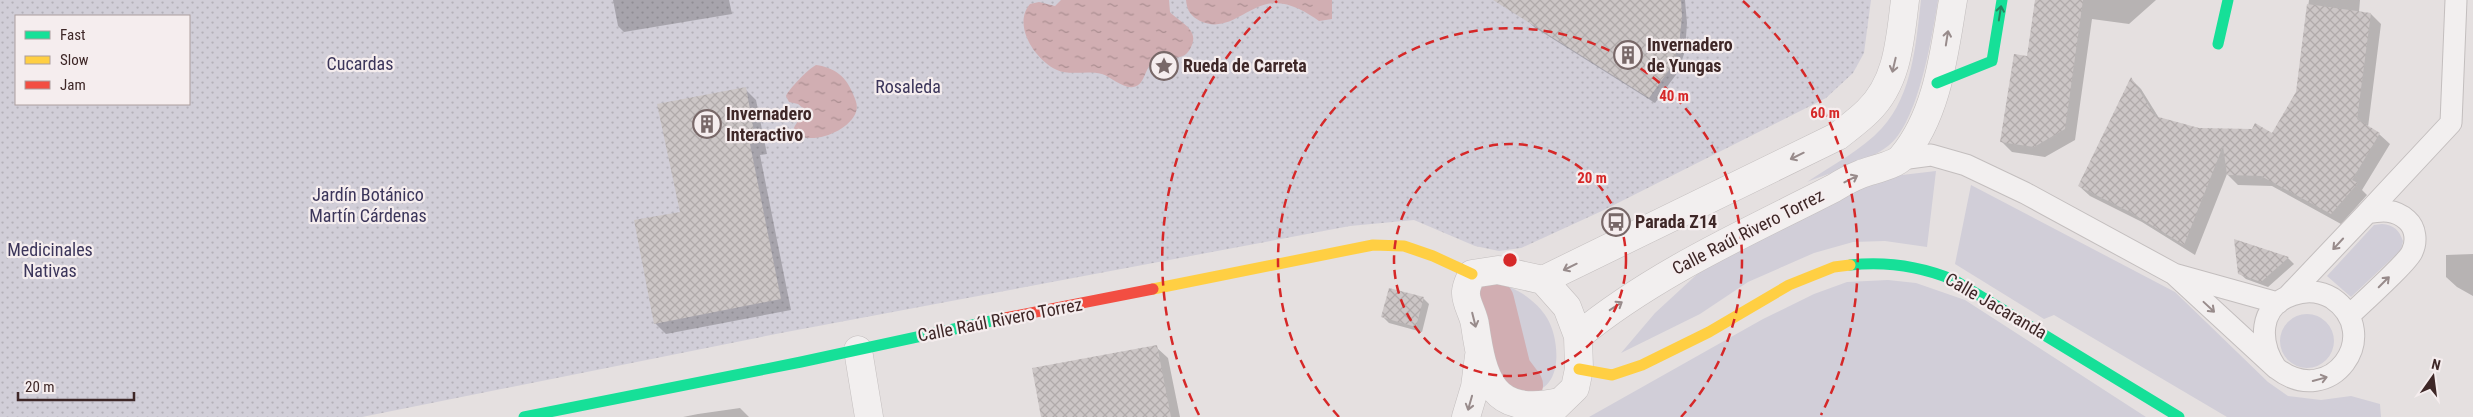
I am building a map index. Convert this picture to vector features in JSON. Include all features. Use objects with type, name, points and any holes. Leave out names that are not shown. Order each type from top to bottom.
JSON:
[{"type":"street","points":[[1543,280],[1838,136],[1868,112],[1885,91],[1893,73],[1905,0]]},
{"type":"street","points":[[1901,159],[1919,135],[1937,83],[1953,0]]},
{"type":"street","points":[[1937,83],[1992,61],[2002,0]]},
{"type":"street","points":[[2218,44],[2228,0]]},
{"type":"street","name":"Calle Raúl Rivero Torrez","points":[[1578,336],[1608,311],[1663,275],[1859,175],[1901,159]]},
{"type":"street","name":"Calle Raúl Rivero Torrez","points":[[524,417],[1373,245],[1404,246],[1433,256],[1472,274]]},
{"type":"street","name":"Calle Jacaranda","points":[[1579,368],[1612,375],[1642,365],[1708,332],[1789,285],[1834,267],[1870,263],[1905,265],[1935,272],[1954,280],[2179,417]]},
{"type":"street","points":[[1498,270],[1543,280],[1567,307],[1578,336],[1579,368],[1575,388],[1552,410],[1544,407],[1523,408],[1504,401],[1492,389],[1484,373],[1479,355],[1475,322],[1466,293],[1472,274],[1498,270]]},
{"type":"street","points":[[858,350],[869,417]]},
{"type":"street","points":[[1466,417],[1475,387],[1479,355]]},
{"type":"lane","points":[[2276,368],[2267,356],[2263,342],[2264,327],[2269,314],[2451,123],[2456,0]]},
{"type":"lane","points":[[1901,159],[1932,155],[1966,165],[2025,193],[2174,274],[2287,377],[2300,381],[2315,382],[2329,377],[2340,369],[2349,358],[2353,344],[2353,330],[2349,316],[2341,305],[2330,297],[2316,292],[2302,292],[2284,299],[2174,274]]},
{"type":"lane","points":[[2349,316],[2412,254],[2416,237],[2409,222],[2398,213],[2382,210],[2367,213]]},
{"type":"green space","name":"Jardín Botánico Martín Cárdenas","points":[[0,0],[1871,0],[1864,53],[1853,73],[1826,98],[1604,210],[1521,248],[1499,251],[1475,246],[1414,220],[1350,226],[781,333],[362,417],[0,417]]},
{"type":"green space","points":[[1921,0],[1938,0],[1922,79],[1908,119],[1899,135],[1888,146],[1869,158],[1807,182],[1874,136],[1892,114],[1907,84],[1915,50]]},
{"type":"green space","points":[[1936,171],[1927,247],[1885,241],[1853,242],[1814,253],[1748,282],[1700,314],[1621,353],[1655,313],[1706,266],[1762,232],[1885,177]]},
{"type":"green space","points":[[1971,185],[2175,292],[2268,382],[2288,396],[2321,400],[2351,396],[2380,404],[2381,417],[2227,417],[2054,315],[2044,319],[1955,264]]},
{"type":"green space","points":[[2382,224],[2393,227],[2398,231],[2403,241],[2401,250],[2351,297],[2327,276],[2374,225]]},
{"type":"green space","points":[[1888,280],[1916,283],[1965,300],[2146,417],[1589,417],[1763,319],[1814,294],[1847,282]]},
{"type":"green space","points":[[1494,283],[1517,290],[1531,300],[1543,312],[1551,326],[1556,348],[1554,371],[1544,387],[1532,392],[1515,392],[1496,373],[1480,302],[1484,288]]},
{"type":"green space","points":[[2302,314],[2312,314],[2322,318],[2330,326],[2334,341],[2330,356],[2322,364],[2312,368],[2302,368],[2292,364],[2284,356],[2280,346],[2280,336],[2284,326],[2292,318]]},
{"type":"water","points":[[1061,0],[1169,0],[1170,12],[1188,27],[1193,35],[1191,47],[1184,56],[1157,60],[1149,66],[1141,83],[1133,87],[1122,85],[1102,74],[1062,72],[1049,65],[1034,50],[1028,41],[1024,22],[1025,12],[1030,4],[1039,2],[1055,6]]},
{"type":"water","points":[[1186,0],[1332,0],[1332,19],[1319,21],[1298,8],[1273,3],[1263,5],[1228,22],[1210,24],[1200,21],[1192,15],[1188,10]]},
{"type":"water","points":[[816,65],[829,68],[847,82],[854,96],[857,110],[852,119],[837,131],[818,138],[809,138],[793,132],[804,109],[798,104],[789,102],[786,96],[799,79]]},
{"type":"building","name":"Invernadero de Yungas","points":[[1493,0],[1681,0],[1682,16],[1679,45],[1672,66],[1649,98]]},
{"type":"building","points":[[2035,0],[2083,0],[2065,129],[2034,147],[2000,142],[2014,54],[2027,56]]},
{"type":"building","points":[[2307,4],[2371,13],[2357,119],[2380,133],[2352,180],[2358,183],[2331,214],[2261,176],[2227,175],[2223,146],[2184,245],[2130,212],[2078,186],[2131,77],[2155,116],[2199,128],[2252,129],[2255,123],[2272,133],[2296,92]]},
{"type":"building","points":[[746,87],[756,143],[750,144],[781,299],[654,324],[634,220],[680,212],[657,104]]},
{"type":"building","points":[[2234,239],[2289,257],[2261,282],[2238,274]]},
{"type":"building","points":[[1389,288],[1424,297],[1416,327],[1381,317]]},
{"type":"building","points":[[1157,345],[1171,417],[1041,417],[1032,368]]},
{"type":"waterway","points":[[1494,300],[1511,369],[1523,385]]},
{"type":"traffic: fast","points":[[1937,83],[1992,61],[2002,0]]},
{"type":"traffic: fast","points":[[2218,44],[2228,0]]},
{"type":"traffic: fast","points":[[1850,265],[1890,264],[1916,268],[1954,280],[2179,417]]},
{"type":"traffic: fast","points":[[524,417],[801,362],[1005,318]]},
{"type":"traffic: slow","points":[[1153,289],[1373,245],[1404,246],[1433,256],[1472,274]]},
{"type":"traffic: slow","points":[[1579,369],[1612,375],[1642,365],[1709,332],[1789,285],[1834,267],[1850,265]]},
{"type":"traffic: jam","points":[[1005,318],[1153,289]]},
{"type":"place","name":"Invernadero de Yungas","points":[[1628,55]]},
{"type":"place","name":"Rueda de Carreta","points":[[1164,66]]},
{"type":"place","name":"Invernadero Interactivo","points":[[707,124]]},
{"type":"place","name":"Parada Z14","points":[[1616,222]]},
{"type":"park label","name":"Cucardas","points":[[360,64]]},
{"type":"park label","name":"Rosaleda","points":[[908,87]]},
{"type":"park label","name":"Medicinales Nativas","points":[[50,260]]}]
